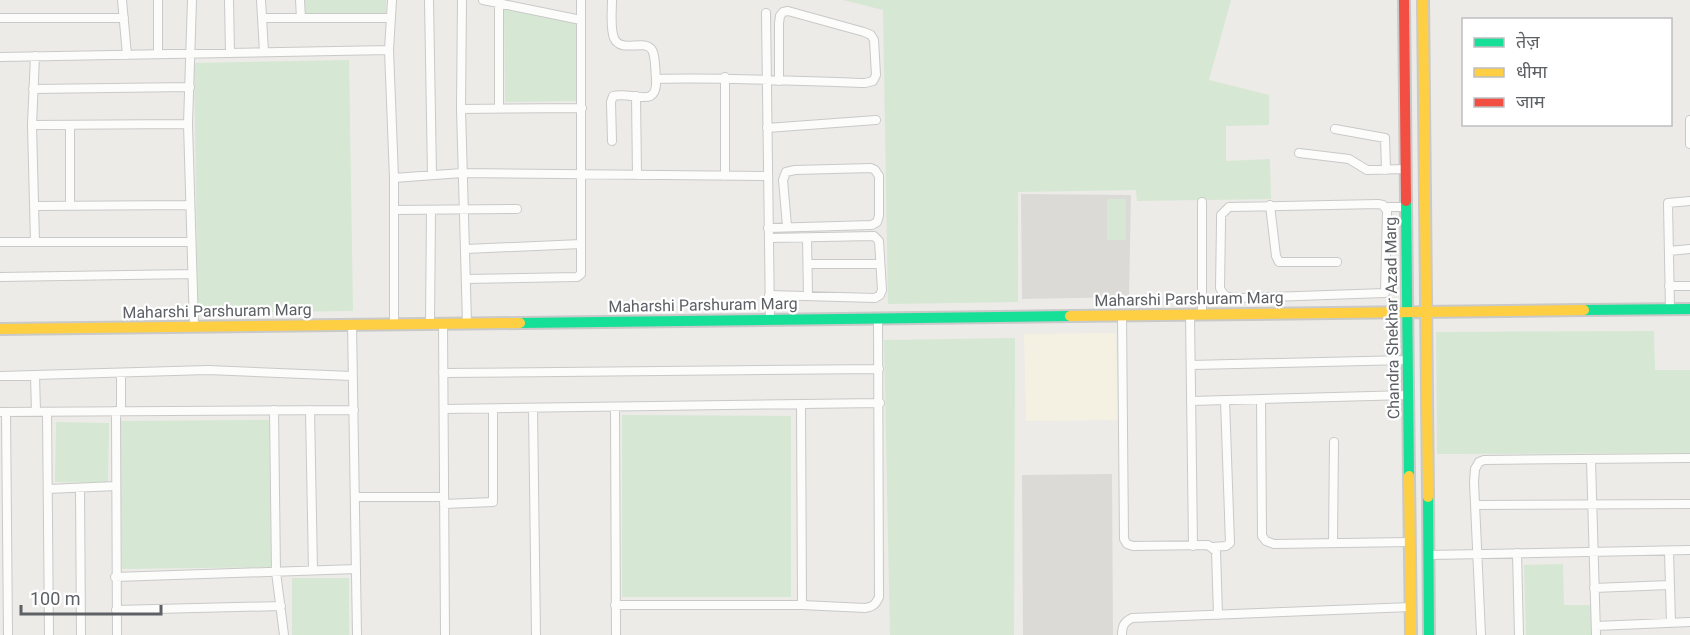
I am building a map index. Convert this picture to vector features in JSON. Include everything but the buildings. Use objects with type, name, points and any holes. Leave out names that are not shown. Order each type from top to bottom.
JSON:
[{"type":"street","points":[[122,0],[127,55]]},
{"type":"street","points":[[158,0],[158,54]]},
{"type":"street","points":[[192,0],[188,124],[194,326]]},
{"type":"street","points":[[229,0],[230,53]]},
{"type":"street","points":[[261,0],[264,52]]},
{"type":"street","points":[[300,0],[301,18]]},
{"type":"street","points":[[392,0],[389,50],[394,178],[394,324]]},
{"type":"street","points":[[429,0],[432,175]]},
{"type":"street","points":[[462,0],[461,109],[467,323]]},
{"type":"street","points":[[483,0],[581,20]]},
{"type":"street","points":[[466,279],[577,277],[581,271],[581,0]]},
{"type":"street","points":[[612,0],[615,41],[620,45],[651,48],[654,53],[656,79],[655,94],[651,97],[620,94],[613,96],[611,102],[612,141]]},
{"type":"street","name":"Chandra Shekhar Azad Marg","points":[[1404,0],[1411,635]]},
{"type":"street","name":"Chandra Shekhar Azad Marg","points":[[1423,0],[1429,635]]},
{"type":"street","points":[[499,3],[499,108]]},
{"type":"street","points":[[656,79],[725,77],[766,81],[865,83],[873,81],[876,75],[874,40],[871,35],[864,32],[788,11],[783,12],[779,23],[779,81]]},
{"type":"street","points":[[766,13],[770,320]]},
{"type":"street","points":[[0,18],[124,18]]},
{"type":"street","points":[[262,18],[391,18]]},
{"type":"street","points":[[0,57],[389,50]]},
{"type":"street","points":[[35,56],[32,125],[35,242]]},
{"type":"street","points":[[725,77],[725,176]]},
{"type":"street","points":[[33,89],[190,87]]},
{"type":"street","points":[[636,96],[637,175]]},
{"type":"street","points":[[461,109],[582,108]]},
{"type":"street","points":[[767,128],[876,120]]},
{"type":"street","points":[[1690,120],[1690,144]]},
{"type":"street","points":[[32,125],[188,124]]},
{"type":"street","points":[[70,125],[70,206]]},
{"type":"street","points":[[1335,129],[1385,138],[1386,170]]},
{"type":"street","points":[[1299,153],[1349,159],[1367,170],[1405,169]]},
{"type":"street","points":[[768,228],[872,225],[877,222],[879,216],[879,176],[871,168],[786,172],[783,180],[787,226]]},
{"type":"street","points":[[394,178],[462,173],[768,176]]},
{"type":"street","points":[[1193,546],[1191,365],[1202,201]]},
{"type":"street","points":[[1670,309],[1668,203],[1690,201]]},
{"type":"street","points":[[1386,207],[1385,293],[1229,298],[1223,294],[1220,288],[1221,215],[1229,207],[1378,204],[1386,207],[1405,207]]},
{"type":"street","points":[[34,206],[190,205]]},
{"type":"street","points":[[1270,205],[1276,256],[1279,262],[1337,262]]},
{"type":"street","points":[[394,210],[517,209]]},
{"type":"street","points":[[430,324],[431,210]]},
{"type":"street","points":[[769,238],[874,236],[879,241],[882,290],[875,298],[769,295]]},
{"type":"street","points":[[807,238],[808,296]]},
{"type":"street","points":[[0,243],[191,242]]},
{"type":"street","points":[[466,249],[581,244]]},
{"type":"street","points":[[1669,251],[1690,249]]},
{"type":"street","points":[[808,264],[880,264]]},
{"type":"street","points":[[0,277],[192,274]]},
{"type":"street","points":[[1669,286],[1690,286]]},
{"type":"street","points":[[1426,311],[1690,309]]},
{"type":"street","name":"Maharshi Parshuram Marg","points":[[0,329],[1426,311]]},
{"type":"street","points":[[1122,315],[1124,539],[1127,544],[1132,546],[1208,545],[1213,547],[1226,546],[1230,543],[1225,400]]},
{"type":"street","points":[[615,605],[802,605],[865,608],[876,603],[879,597],[878,318]]},
{"type":"street","points":[[443,323],[445,635]]},
{"type":"street","points":[[352,324],[357,635]]},
{"type":"street","points":[[1191,365],[1407,360]]},
{"type":"street","points":[[443,373],[879,369]]},
{"type":"street","points":[[0,376],[208,370],[352,376]]},
{"type":"street","points":[[117,635],[116,486],[121,373]]},
{"type":"street","points":[[35,375],[36,412]]},
{"type":"street","points":[[1191,401],[1408,395]]},
{"type":"street","points":[[1261,399],[1262,536],[1266,542],[1274,544],[1428,542]]},
{"type":"street","points":[[444,409],[880,403]]},
{"type":"street","points":[[801,404],[802,605]]},
{"type":"street","points":[[615,407],[616,635]]},
{"type":"street","points":[[533,408],[536,635]]},
{"type":"street","points":[[355,497],[493,502],[493,409]]},
{"type":"street","points":[[274,410],[276,572],[284,635]]},
{"type":"street","points":[[310,410],[313,570]]},
{"type":"street","points":[[8,635],[3,412],[354,410]]},
{"type":"street","points":[[47,412],[49,635]]},
{"type":"street","points":[[1334,442],[1334,543]]},
{"type":"street","points":[[1481,635],[1475,505],[1475,469],[1479,462],[1484,460],[1690,458]]},
{"type":"street","points":[[1591,460],[1596,635]]},
{"type":"street","points":[[48,489],[116,486]]},
{"type":"street","points":[[80,488],[81,635]]},
{"type":"street","points":[[1475,505],[1690,504]]},
{"type":"street","points":[[1213,547],[1216,551],[1218,615]]},
{"type":"street","points":[[1410,554],[1690,550]]},
{"type":"street","points":[[1669,551],[1671,623]]},
{"type":"street","points":[[1517,553],[1519,635]]},
{"type":"street","points":[[115,577],[356,569]]},
{"type":"street","points":[[1594,588],[1670,585]]},
{"type":"street","points":[[116,610],[280,606]]},
{"type":"street","points":[[1122,635],[1125,622],[1132,618],[1411,607]]},
{"type":"street","points":[[1596,626],[1690,622]]},
{"type":"shaded area","points":[[1021,194],[1131,195],[1129,297],[1022,299]]},
{"type":"shaded area","points":[[1116,333],[1118,420],[1026,421],[1024,334]]},
{"type":"shaded area","points":[[1112,474],[1113,635],[1023,635],[1022,475]]},
{"type":"green space","points":[[304,0],[386,0],[386,16],[305,17]]},
{"type":"green space","points":[[843,0],[1231,0],[1209,80],[1269,95],[1269,125],[1226,126],[1226,161],[1270,159],[1271,199],[1137,201],[1136,190],[1018,192],[1018,302],[888,304],[883,10]]},
{"type":"green space","points":[[504,9],[577,24],[578,101],[505,102]]},
{"type":"green space","points":[[349,60],[353,311],[198,313],[194,63]]},
{"type":"green space","points":[[1107,199],[1126,199],[1126,240],[1107,240]]},
{"type":"green space","points":[[1654,331],[1655,370],[1690,370],[1690,453],[1437,454],[1436,332]]},
{"type":"green space","points":[[1015,338],[1014,635],[890,635],[884,340]]},
{"type":"green space","points":[[622,415],[791,416],[791,597],[622,597]]},
{"type":"green space","points":[[269,420],[271,567],[122,569],[120,421]]},
{"type":"green space","points":[[56,422],[109,423],[108,483],[55,482]]},
{"type":"green space","points":[[1563,564],[1564,605],[1592,605],[1593,635],[1526,635],[1524,565]]},
{"type":"green space","points":[[292,578],[349,578],[349,635],[292,635]]},
{"type":"traffic: fast","points":[[1406,201],[1409,476]]},
{"type":"traffic: fast","points":[[1584,310],[1690,309]]},
{"type":"traffic: fast","points":[[520,323],[1070,316]]},
{"type":"traffic: fast","points":[[1428,497],[1429,635]]},
{"type":"traffic: slow","points":[[1423,0],[1428,497]]},
{"type":"traffic: slow","points":[[1070,316],[1584,310]]},
{"type":"traffic: slow","points":[[0,329],[520,323]]},
{"type":"traffic: slow","points":[[1409,476],[1411,635]]},
{"type":"traffic: jam","points":[[1404,0],[1406,201]]}]
